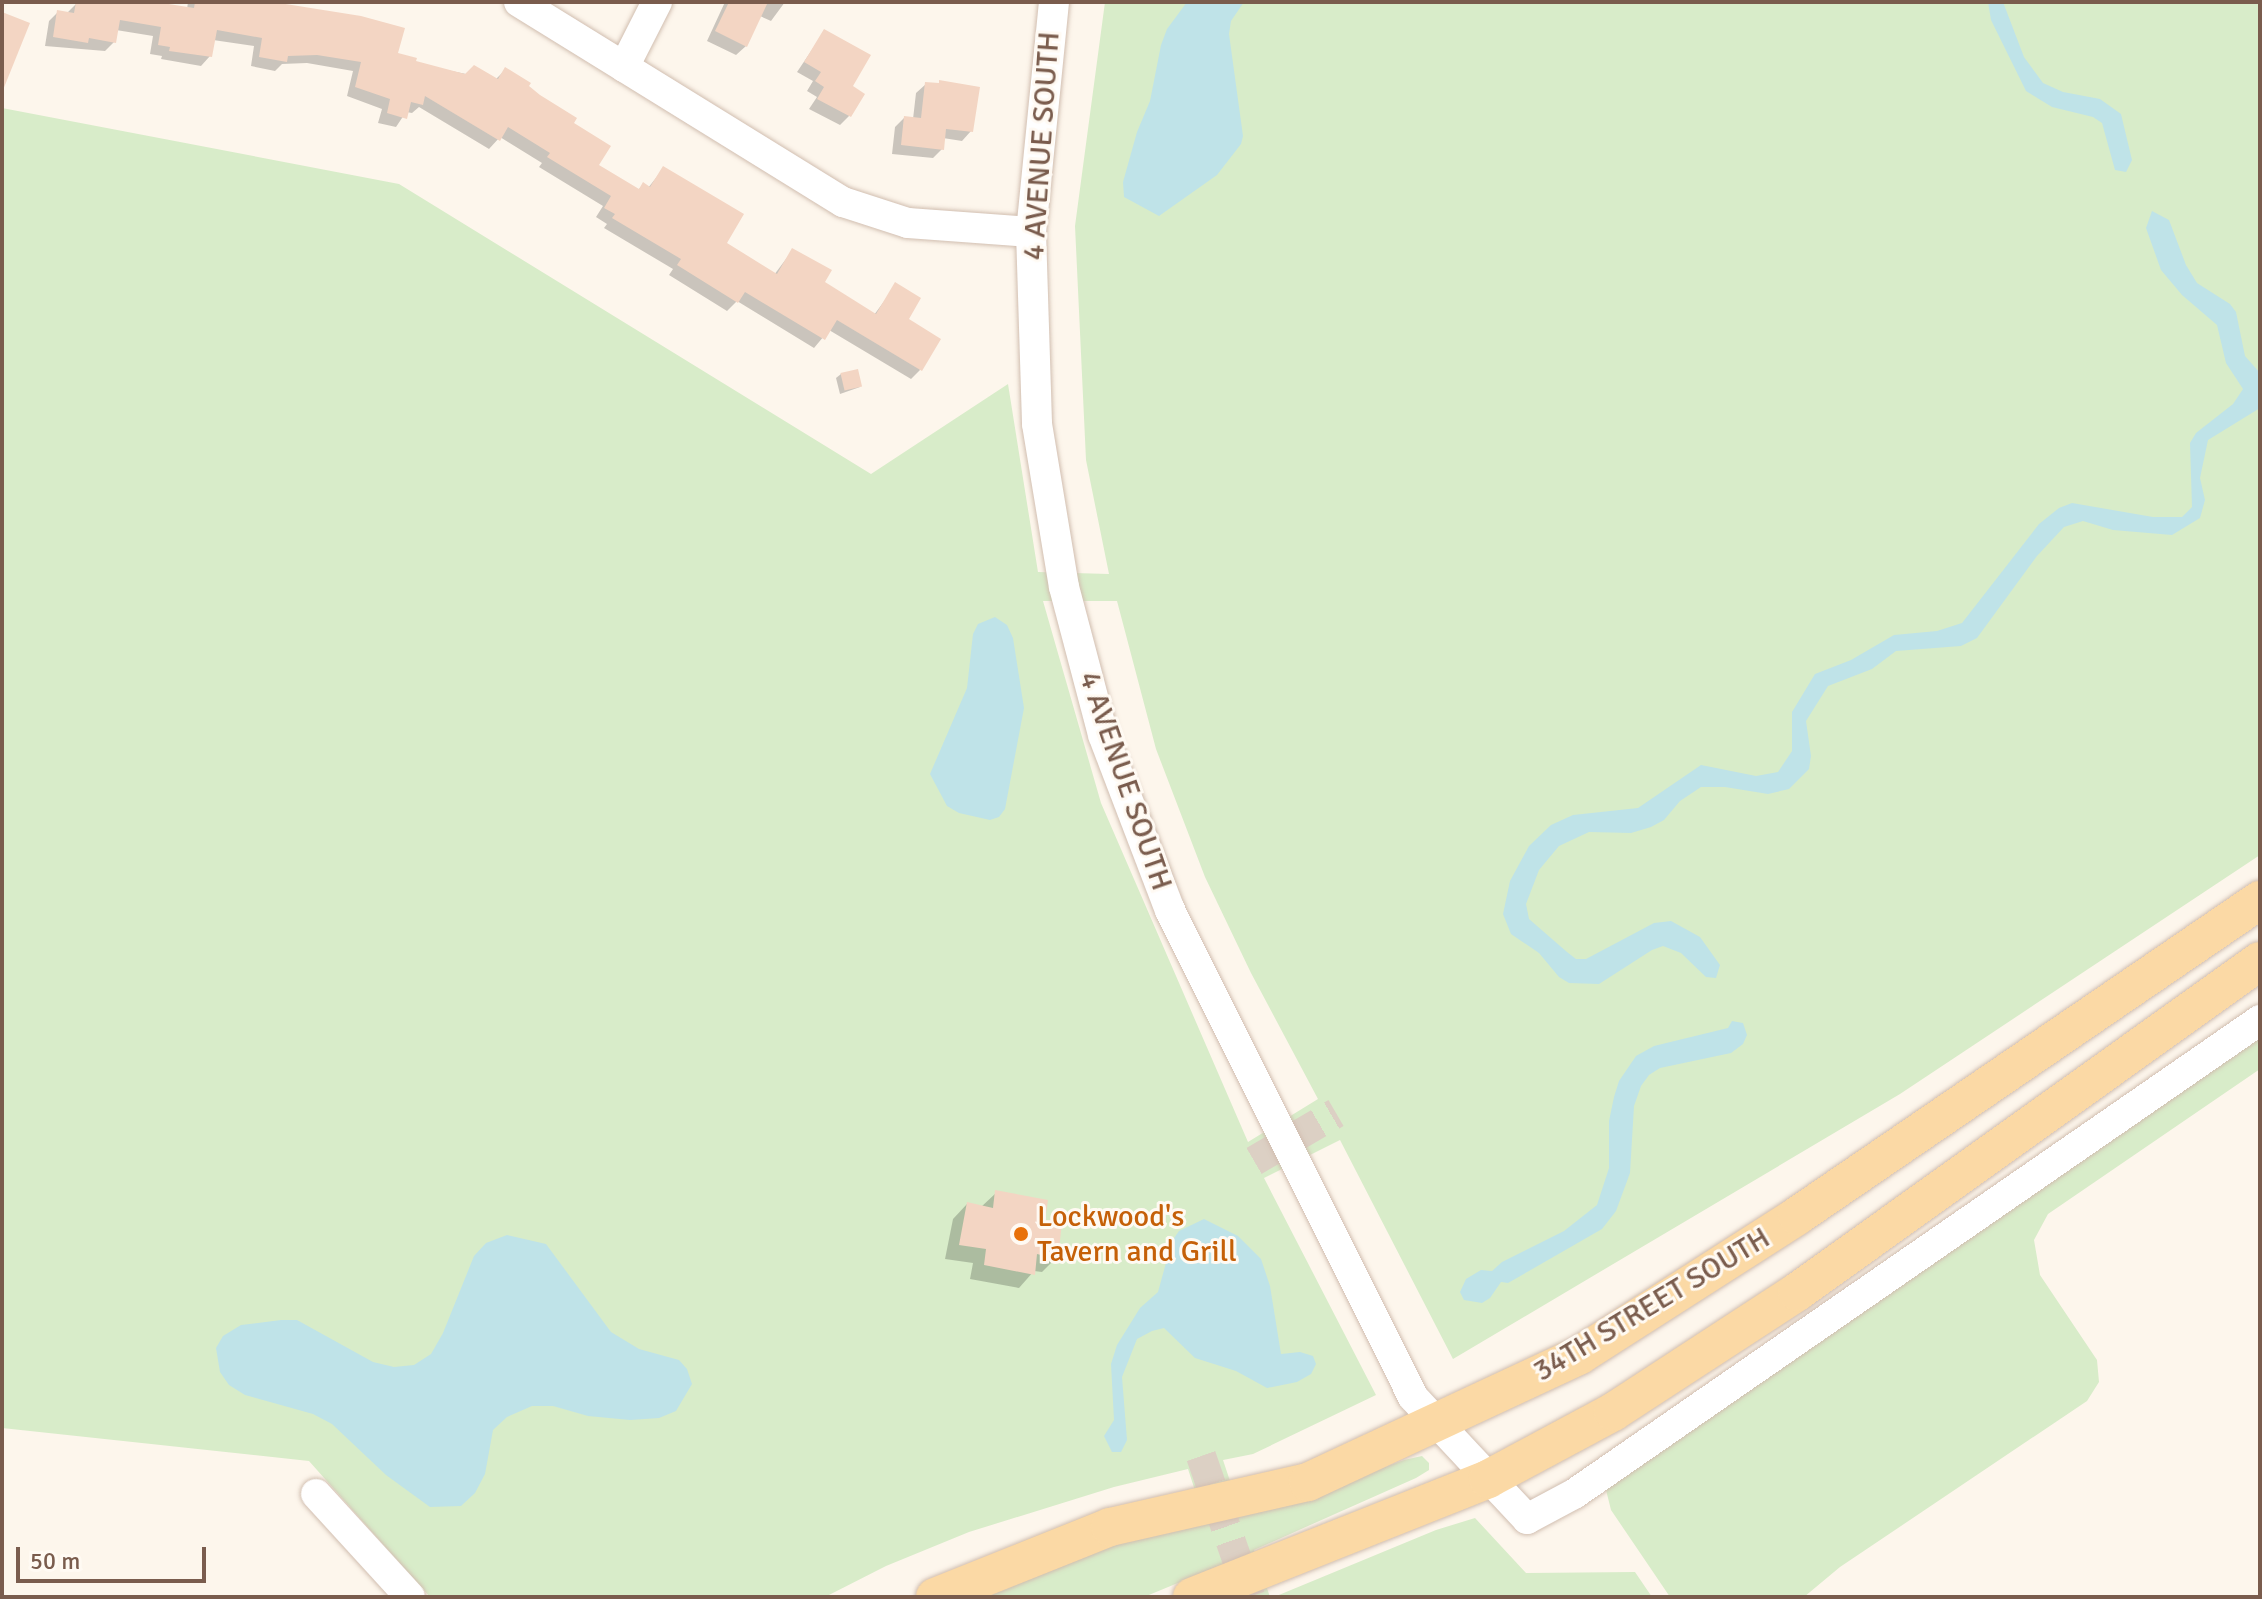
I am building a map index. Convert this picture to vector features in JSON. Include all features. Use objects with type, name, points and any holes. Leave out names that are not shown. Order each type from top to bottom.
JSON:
[{"type":"main road","name":"34TH STREET SOUTH","points":[[935,1597],[1110,1527],[1308,1482],[1438,1424],[1580,1355],[1720,1265],[2260,900]]},
{"type":"main road","name":"34TH STREET SOUTH","points":[[1192,1597],[1488,1479],[1613,1412],[1797,1292],[2260,961]]},
{"type":"street","points":[[519,2],[843,202],[908,223],[1031,232]]},
{"type":"street","points":[[624,67],[657,2]]},
{"type":"street","name":"4 AVENUE SOUTH","points":[[1054,2],[1031,232],[1037,424],[1064,587],[1103,735],[1170,910],[1413,1397],[1527,1519],[1574,1494],[2260,1020]]},
{"type":"street","points":[[316,1494],[410,1597]]},
{"type":"green space","points":[[1105,2],[2260,2],[2260,855],[1900,1094],[1453,1359],[1340,1140],[1264,1178],[1376,1395],[1253,1454],[1223,1460],[1240,1511],[1305,1497],[1404,1460],[1422,1456],[1429,1463],[1429,1470],[1416,1478],[1254,1550],[1270,1597],[1230,1597],[1219,1566],[1144,1597],[966,1597],[1054,1562],[1204,1518],[1188,1469],[1114,1487],[969,1532],[886,1566],[825,1597],[430,1597],[309,1461],[2,1428],[2,108],[399,184],[871,474],[1008,384],[1038,572],[1109,574],[1086,460],[1075,226]],"holes":[[[1043,601],[1117,601],[1156,749],[1205,877],[1251,973],[1318,1099],[1248,1142],[1101,803]]]},
{"type":"green space","points":[[2260,1033],[2260,1069],[2048,1214],[2034,1240],[2040,1275],[2097,1360],[2099,1382],[2087,1401],[1840,1567],[1804,1597],[1670,1597],[1611,1510],[1605,1486]]},
{"type":"green space","points":[[1475,1518],[1526,1573],[1635,1572],[1652,1597],[1274,1597],[1436,1530]]},
{"type":"water","points":[[1187,2],[1244,2],[1231,21],[1229,34],[1243,136],[1241,144],[1217,175],[1159,216],[1124,197],[1123,182],[1137,132],[1150,101],[1161,45],[1167,29]]},
{"type":"water","points":[[1988,2],[2003,2],[2024,57],[2043,83],[2063,92],[2100,99],[2121,114],[2132,160],[2126,172],[2115,170],[2102,123],[2093,117],[2052,107],[2026,91],[1991,20]]},
{"type":"water","points":[[2152,211],[2169,220],[2186,265],[2197,283],[2230,304],[2236,312],[2245,356],[2260,373],[2260,408],[2208,440],[2200,478],[2205,500],[2200,518],[2172,535],[2113,530],[2083,521],[2064,527],[2037,556],[1977,638],[1961,646],[1896,651],[1872,669],[1828,686],[1806,721],[1811,756],[1809,769],[1789,789],[1768,794],[1725,787],[1701,787],[1680,801],[1664,820],[1651,827],[1631,833],[1589,832],[1559,846],[1539,870],[1526,904],[1529,919],[1576,959],[1586,959],[1654,923],[1671,921],[1700,937],[1720,965],[1716,978],[1706,977],[1681,953],[1663,946],[1599,984],[1569,983],[1559,977],[1539,953],[1511,934],[1503,914],[1510,881],[1529,846],[1551,825],[1573,815],[1638,808],[1701,765],[1756,776],[1778,772],[1792,751],[1792,712],[1815,674],[1851,660],[1894,635],[1937,631],[1962,623],[2039,524],[2059,508],[2072,503],[2153,517],[2182,517],[2192,507],[2190,443],[2196,433],[2233,404],[2243,389],[2226,363],[2217,325],[2182,295],[2161,270],[2146,228]]},
{"type":"water","points":[[995,617],[1007,625],[1013,638],[1024,708],[1005,809],[999,817],[990,820],[959,813],[947,806],[930,774],[967,688],[973,634],[978,624]]},
{"type":"water","points":[[1732,1021],[1743,1023],[1747,1035],[1743,1044],[1731,1053],[1660,1068],[1649,1075],[1641,1086],[1634,1106],[1630,1173],[1616,1211],[1602,1229],[1508,1283],[1501,1282],[1490,1298],[1482,1303],[1464,1300],[1460,1292],[1466,1279],[1481,1270],[1492,1271],[1502,1262],[1564,1231],[1597,1205],[1609,1168],[1609,1121],[1614,1097],[1619,1081],[1636,1056],[1654,1046],[1728,1028]]},
{"type":"water","points":[[1204,1219],[1238,1236],[1261,1259],[1270,1286],[1281,1354],[1300,1352],[1313,1356],[1316,1364],[1311,1374],[1297,1382],[1267,1388],[1236,1371],[1195,1358],[1164,1328],[1152,1331],[1137,1339],[1122,1377],[1127,1440],[1121,1452],[1112,1452],[1104,1436],[1114,1420],[1111,1364],[1117,1345],[1140,1308],[1158,1292],[1172,1241],[1179,1231]]},
{"type":"water","points":[[507,1235],[546,1244],[611,1332],[639,1349],[679,1360],[687,1369],[692,1384],[676,1411],[659,1418],[630,1420],[588,1416],[553,1406],[532,1406],[507,1417],[493,1430],[485,1474],[475,1493],[461,1506],[430,1507],[386,1475],[332,1424],[313,1414],[245,1395],[229,1385],[220,1372],[216,1348],[223,1336],[241,1325],[281,1320],[297,1320],[373,1362],[394,1367],[414,1365],[431,1354],[443,1333],[474,1256],[486,1243]]},
{"type":"building","points":[[76,2],[156,2],[194,8],[195,2],[273,2],[361,16],[405,28],[398,53],[417,58],[416,61],[465,74],[474,65],[498,79],[505,67],[531,83],[529,86],[540,95],[577,118],[574,123],[611,146],[599,165],[639,189],[643,182],[650,187],[663,166],[744,214],[727,243],[777,274],[792,248],[832,270],[825,282],[876,314],[895,282],[921,298],[909,319],[941,339],[922,371],[837,320],[825,340],[745,292],[738,303],[677,265],[681,259],[612,218],[615,214],[604,208],[611,196],[547,157],[550,153],[508,127],[500,141],[425,96],[423,105],[411,102],[407,119],[387,113],[390,99],[355,87],[361,62],[317,55],[288,56],[287,62],[259,57],[262,38],[217,30],[212,57],[169,51],[170,47],[158,45],[161,27],[120,20],[116,43],[89,38],[88,43],[53,37],[57,10],[74,13]]},
{"type":"building","points":[[729,2],[768,2],[747,47],[715,31]]},
{"type":"building","points":[[2,12],[30,23],[3,90],[2,90]]},
{"type":"building","points":[[824,29],[871,55],[853,86],[865,94],[851,117],[817,99],[824,87],[815,81],[821,72],[804,62]]},
{"type":"building","points":[[939,80],[980,87],[973,132],[946,129],[944,150],[901,145],[904,116],[921,118],[925,82],[939,83]]},
{"type":"building","points":[[858,369],[862,387],[845,391],[840,373]]},
{"type":"building","points":[[995,1190],[1048,1200],[1045,1220],[1062,1222],[1058,1259],[1037,1254],[1035,1275],[984,1265],[986,1249],[959,1245],[967,1202],[993,1208]]},
{"type":"tunnel","points":[[1254,1161],[1336,1113]]},
{"type":"tunnel","points":[[1201,1456],[1250,1597]]},
{"type":"place","name":"Lockwood's Tavern and Grill","points":[[1021,1234]]}]
